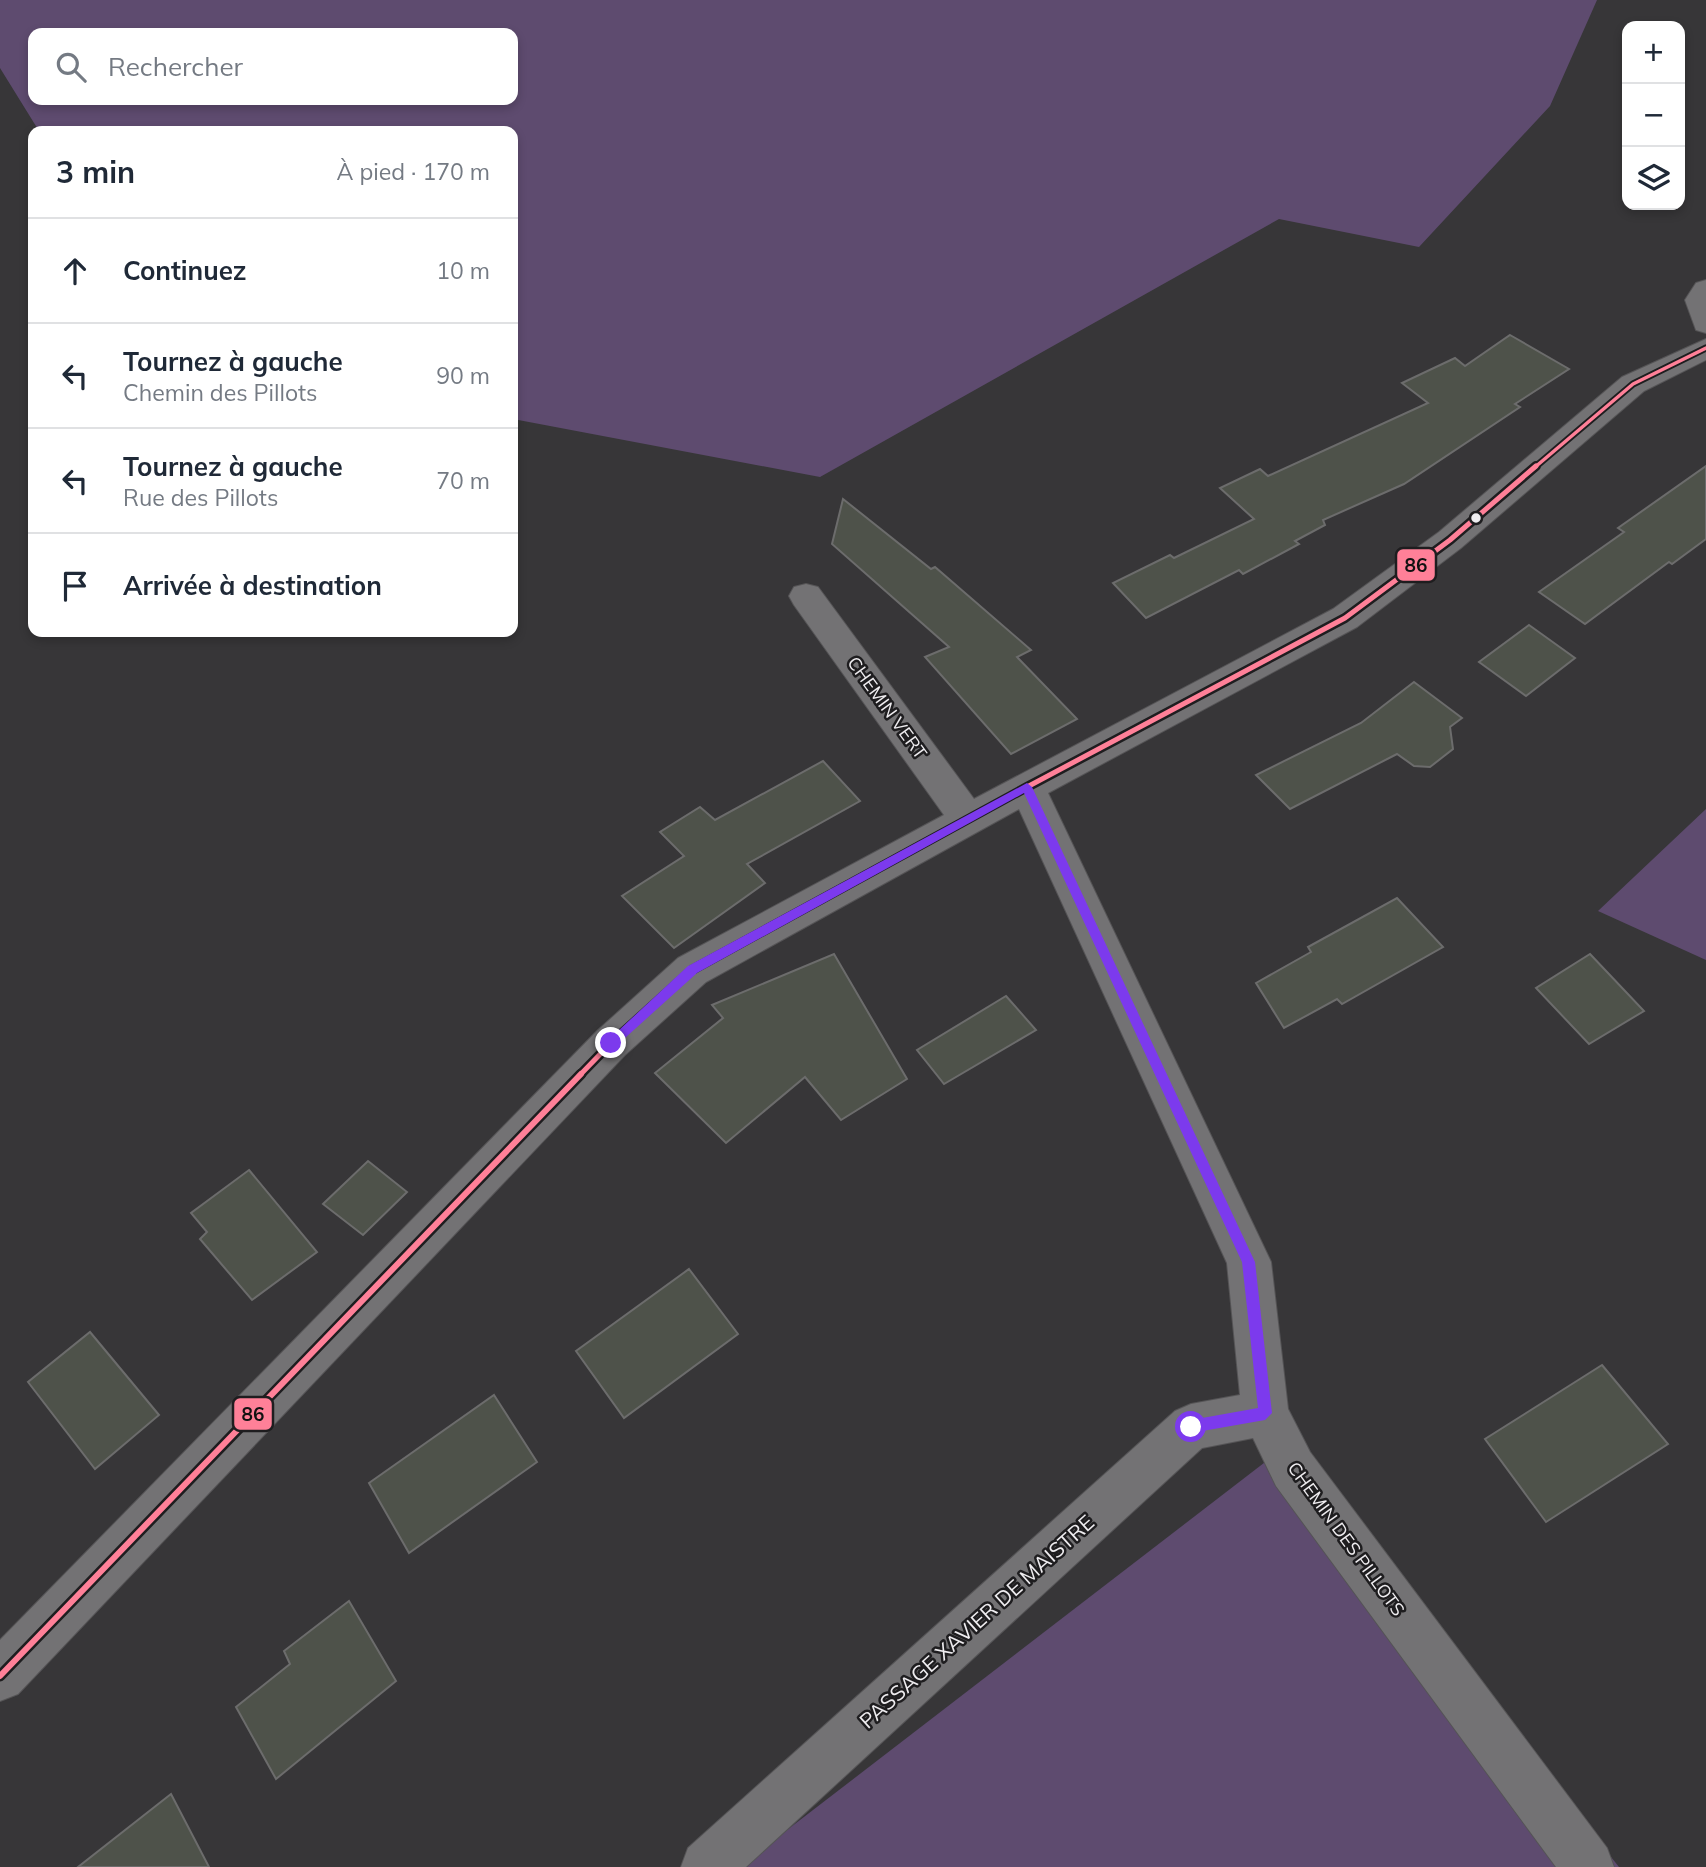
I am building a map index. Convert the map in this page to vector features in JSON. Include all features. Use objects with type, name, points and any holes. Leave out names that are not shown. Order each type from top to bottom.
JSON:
[{"type":"street","points":[[1706,289],[1699,300],[1706,324]]},
{"type":"street","points":[[0,1676],[611,1043],[692,970],[1027,787],[1345,618],[1450,540],[1633,384],[1706,348]]},
{"type":"street","name":"CHEMIN VERT","points":[[806,596],[968,819]]},
{"type":"street","name":"CHEMIN DES PILLOTS","points":[[1027,787],[1249,1262],[1265,1413],[1293,1469],[1588,1867]]},
{"type":"street","name":"PASSAGE XAVIER DE MAISTRE","points":[[707,1867],[1191,1427],[1265,1413]]},
{"type":"shaded area","points":[[0,0],[1597,0],[1550,106],[1419,247],[1279,219],[820,477],[518,420],[518,126],[36,126],[0,68]]},
{"type":"shaded area","points":[[1706,809],[1706,960],[1598,911]]},
{"type":"shaded area","points":[[1286,1446],[1619,1867],[739,1867]]},
{"type":"building","points":[[1510,335],[1569,369],[1515,404],[1520,407],[1404,484],[1323,520],[1325,525],[1295,541],[1299,544],[1243,574],[1239,570],[1146,618],[1113,583],[1170,555],[1174,558],[1254,519],[1220,488],[1260,469],[1268,476],[1428,403],[1402,383],[1455,358],[1465,366]]},
{"type":"building","points":[[1706,466],[1706,539],[1672,564],[1669,562],[1585,624],[1539,592],[1624,532],[1618,528]]},
{"type":"building","points":[[843,499],[931,569],[935,567],[1031,650],[1017,657],[1077,719],[1011,754],[925,657],[949,647],[832,544]]},
{"type":"building","points":[[1529,625],[1575,658],[1526,696],[1479,662]]},
{"type":"building","points":[[1414,682],[1462,718],[1450,727],[1453,749],[1430,767],[1414,766],[1397,754],[1290,809],[1256,775],[1361,723]]},
{"type":"building","points":[[823,761],[860,801],[747,864],[765,883],[674,948],[622,896],[684,856],[660,832],[700,807],[715,820]]},
{"type":"building","points":[[1397,898],[1443,947],[1342,1004],[1337,999],[1284,1028],[1256,983],[1311,952],[1308,947]]},
{"type":"building","points":[[834,954],[907,1079],[841,1120],[805,1077],[726,1143],[655,1073],[723,1018],[712,1005]]},
{"type":"building","points":[[1590,954],[1644,1011],[1589,1044],[1536,988]]},
{"type":"building","points":[[1006,996],[1036,1030],[944,1084],[917,1050]]},
{"type":"building","points":[[368,1161],[407,1192],[363,1235],[323,1204]]},
{"type":"building","points":[[249,1170],[317,1252],[252,1300],[200,1239],[207,1232],[191,1213]]},
{"type":"building","points":[[689,1269],[738,1334],[624,1418],[576,1351]]},
{"type":"building","points":[[90,1332],[159,1415],[95,1469],[28,1382]]},
{"type":"building","points":[[1602,1365],[1668,1444],[1546,1522],[1485,1439]]},
{"type":"building","points":[[494,1395],[537,1462],[409,1553],[369,1483]]},
{"type":"building","points":[[349,1601],[396,1681],[276,1779],[236,1707],[290,1664],[284,1651]]},
{"type":"building","points":[[171,1794],[209,1867],[78,1867]]},
{"type":"transit line","name":"86","points":[[0,1676],[611,1043],[692,970],[1027,787],[1345,618],[1450,540],[1633,384],[1706,348]]},
{"type":"route","points":[[611,1043],[692,970],[1027,787],[1249,1262],[1265,1413],[1191,1427]]}]
